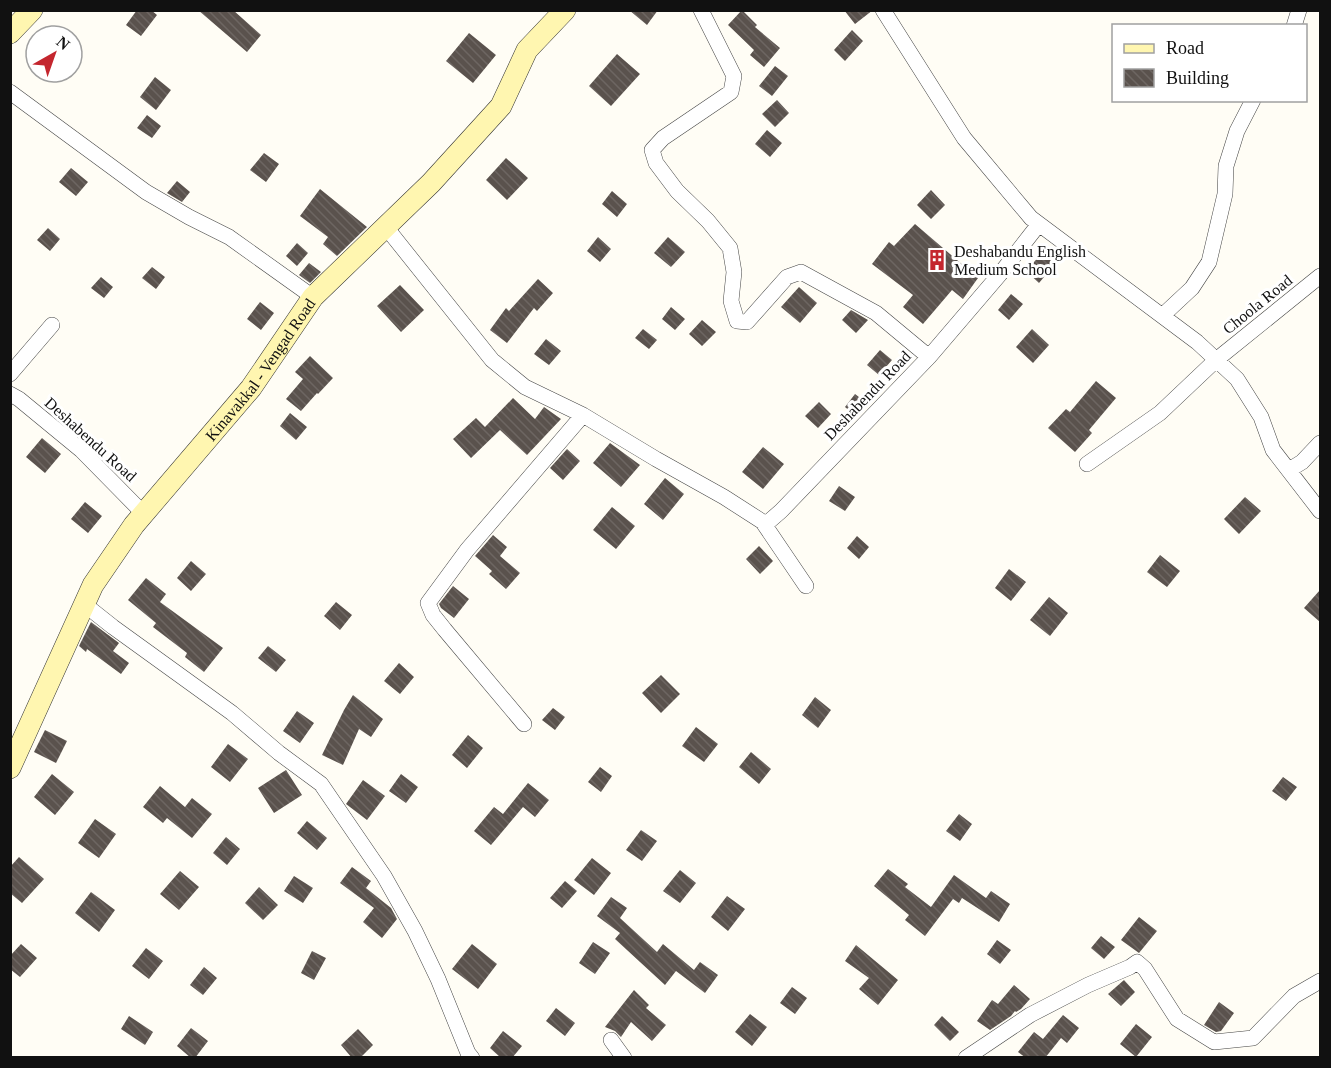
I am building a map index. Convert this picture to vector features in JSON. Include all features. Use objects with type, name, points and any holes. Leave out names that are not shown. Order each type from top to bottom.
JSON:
[{"type":"main road","points":[[10,33],[32,10]]},
{"type":"main road","name":"Kinavakkal - Vengad Road","points":[[10,768],[93,585],[144,514],[251,388],[312,297],[431,183],[501,106],[528,50],[565,10]]},
{"type":"street","name":"Deshabendu Road","points":[[701,10],[734,76],[731,92],[663,138],[652,150],[656,163],[677,191],[708,221],[730,248],[734,272],[731,301],[737,321],[747,322],[787,276],[801,272],[876,313],[929,357],[770,522],[764,524]]},
{"type":"street","points":[[883,10],[964,138],[1031,218],[1197,342],[1237,379],[1261,417],[1273,450],[1320,511]]},
{"type":"street","points":[[10,92],[146,192],[189,218],[229,237],[312,297]]},
{"type":"street","points":[[1162,316],[1192,288],[1209,262],[1225,194],[1226,166],[1238,131],[1252,102]]},
{"type":"street","points":[[929,357],[1000,274],[1039,224]]},
{"type":"street","points":[[385,226],[492,360],[525,387],[583,415],[724,497],[764,524],[806,586]]},
{"type":"street","name":"Choola Road","points":[[1216,360],[1320,276]]},
{"type":"street","points":[[10,375],[52,325]]},
{"type":"street","points":[[1087,464],[1160,413],[1216,360]]},
{"type":"street","name":"Deshabendu Road","points":[[10,394],[81,450],[144,514]]},
{"type":"street","points":[[524,724],[444,630],[433,615],[428,603],[467,550],[583,415]]},
{"type":"street","points":[[1289,470],[1302,462],[1320,443]]},
{"type":"street","points":[[84,604],[232,713],[279,753],[321,784],[384,876],[415,931],[472,1058]]},
{"type":"street","points":[[966,1058],[1029,1015],[1137,962],[1146,969],[1178,1020],[1214,1042],[1253,1038],[1294,996],[1320,981]]},
{"type":"street","points":[[611,1040],[624,1058]]},
{"type":"building","points":[[137,10],[151,10],[157,15],[141,36],[126,25]]},
{"type":"building","points":[[198,10],[233,10],[261,35],[247,52]]},
{"type":"building","points":[[629,10],[658,10],[647,25]]},
{"type":"building","points":[[742,10],[757,25],[755,27],[780,48],[764,67],[750,55],[754,50],[728,25]]},
{"type":"building","points":[[844,10],[873,10],[855,24]]},
{"type":"building","points":[[852,30],[863,41],[845,61],[834,50]]},
{"type":"building","points":[[469,33],[496,55],[473,83],[446,61]]},
{"type":"building","points":[[617,54],[640,74],[611,106],[589,86]]},
{"type":"building","points":[[775,66],[788,76],[772,96],[759,86]]},
{"type":"building","points":[[155,77],[171,90],[156,110],[140,97]]},
{"type":"building","points":[[777,100],[789,113],[775,127],[762,114]]},
{"type":"building","points":[[147,115],[161,126],[152,138],[137,128]]},
{"type":"building","points":[[767,130],[782,143],[770,157],[755,144]]},
{"type":"building","points":[[264,153],[279,164],[266,182],[250,170]]},
{"type":"building","points":[[506,158],[528,178],[507,200],[486,180]]},
{"type":"building","points":[[71,168],[88,182],[76,196],[59,182]]},
{"type":"building","points":[[177,181],[190,192],[182,202],[167,193]]},
{"type":"building","points":[[320,189],[367,227],[337,256],[323,244],[328,237],[300,216]]},
{"type":"building","points":[[931,190],[945,205],[931,219],[917,205]]},
{"type":"building","points":[[612,191],[627,204],[617,217],[602,204]]},
{"type":"building","points":[[915,224],[978,278],[963,299],[952,290],[923,324],[903,307],[913,295],[872,264],[889,242],[894,246]]},
{"type":"building","points":[[48,228],[60,239],[50,251],[37,240]]},
{"type":"building","points":[[598,237],[611,249],[600,262],[587,251]]},
{"type":"building","points":[[668,237],[685,252],[671,267],[654,253]]},
{"type":"building","points":[[297,243],[308,253],[297,266],[286,256]]},
{"type":"building","points":[[1042,253],[1055,264],[1039,283],[1026,271]]},
{"type":"building","points":[[309,263],[321,272],[310,283],[299,275]]},
{"type":"building","points":[[152,267],[165,277],[156,289],[142,278]]},
{"type":"building","points":[[101,277],[113,287],[104,298],[91,288]]},
{"type":"building","points":[[538,279],[553,293],[537,311],[534,308],[507,343],[490,330],[506,308],[509,311]]},
{"type":"building","points":[[400,285],[424,310],[401,332],[377,306]]},
{"type":"building","points":[[799,287],[817,303],[800,323],[781,307]]},
{"type":"building","points":[[1011,294],[1023,304],[1009,320],[998,310]]},
{"type":"building","points":[[260,302],[274,313],[261,330],[247,319]]},
{"type":"building","points":[[671,307],[685,319],[675,330],[662,319]]},
{"type":"building","points":[[851,310],[868,320],[856,333],[842,320]]},
{"type":"building","points":[[702,320],[716,332],[702,346],[689,334]]},
{"type":"building","points":[[643,329],[657,340],[649,349],[635,338]]},
{"type":"building","points":[[1032,329],[1049,345],[1033,363],[1016,347]]},
{"type":"building","points":[[546,339],[561,351],[549,365],[534,354]]},
{"type":"building","points":[[880,350],[892,360],[879,375],[867,365]]},
{"type":"building","points":[[310,356],[333,378],[301,411],[286,399],[303,379],[295,372]]},
{"type":"building","points":[[1096,381],[1116,398],[1089,430],[1092,433],[1075,452],[1048,428],[1066,409],[1070,412]]},
{"type":"building","points":[[855,394],[868,404],[857,417],[845,407]]},
{"type":"building","points":[[513,398],[535,419],[544,407],[561,419],[527,455],[500,430],[471,458],[453,439],[476,418],[485,427]]},
{"type":"building","points":[[819,402],[831,414],[818,428],[805,416]]},
{"type":"building","points":[[290,413],[307,427],[296,440],[280,426]]},
{"type":"building","points":[[42,438],[61,454],[45,473],[26,457]]},
{"type":"building","points":[[610,443],[640,465],[621,487],[593,463]]},
{"type":"building","points":[[763,447],[784,464],[763,489],[742,472]]},
{"type":"building","points":[[567,449],[580,461],[563,480],[550,468]]},
{"type":"building","points":[[665,478],[684,494],[663,520],[644,504]]},
{"type":"building","points":[[839,486],[855,497],[845,511],[829,501]]},
{"type":"building","points":[[1245,497],[1261,511],[1239,534],[1224,519]]},
{"type":"building","points":[[85,502],[102,516],[88,533],[71,519]]},
{"type":"building","points":[[612,507],[635,526],[616,549],[593,530]]},
{"type":"building","points":[[493,535],[507,547],[500,556],[520,573],[506,589],[489,574],[492,571],[475,556]]},
{"type":"building","points":[[857,536],[869,547],[859,559],[847,548]]},
{"type":"building","points":[[759,546],[773,561],[760,574],[746,559]]},
{"type":"building","points":[[1160,555],[1180,571],[1167,587],[1147,572]]},
{"type":"building","points":[[191,561],[206,574],[191,591],[177,578]]},
{"type":"building","points":[[1009,569],[1026,582],[1011,601],[995,588]]},
{"type":"building","points":[[146,578],[166,594],[160,602],[223,648],[204,672],[185,657],[187,653],[153,627],[156,623],[128,600]]},
{"type":"building","points":[[453,586],[469,599],[454,618],[439,604]]},
{"type":"building","points":[[1320,590],[1320,622],[1304,608]]},
{"type":"building","points":[[1049,597],[1068,613],[1050,636],[1030,620]]},
{"type":"building","points":[[336,602],[352,615],[340,630],[324,616]]},
{"type":"building","points":[[91,622],[119,643],[113,651],[129,663],[121,674],[87,649],[86,652],[79,646]]},
{"type":"building","points":[[268,646],[286,660],[276,672],[258,658]]},
{"type":"building","points":[[399,663],[414,677],[400,694],[384,681]]},
{"type":"building","points":[[661,675],[680,694],[661,713],[642,693]]},
{"type":"building","points":[[353,695],[383,719],[371,737],[359,729],[343,765],[322,755]]},
{"type":"building","points":[[815,697],[831,710],[818,728],[802,715]]},
{"type":"building","points":[[553,708],[565,717],[555,730],[542,720]]},
{"type":"building","points":[[297,711],[314,723],[300,743],[283,731]]},
{"type":"building","points":[[696,727],[718,744],[704,762],[682,746]]},
{"type":"building","points":[[45,730],[67,741],[56,763],[34,752]]},
{"type":"building","points":[[468,735],[483,748],[467,768],[452,755]]},
{"type":"building","points":[[228,744],[248,759],[230,782],[211,767]]},
{"type":"building","points":[[751,752],[771,769],[759,784],[739,767]]},
{"type":"building","points":[[600,767],[612,776],[601,792],[588,782]]},
{"type":"building","points":[[286,770],[302,795],[274,813],[258,788]]},
{"type":"building","points":[[52,774],[74,792],[55,815],[34,797]]},
{"type":"building","points":[[401,774],[418,787],[406,803],[389,791]]},
{"type":"building","points":[[1283,777],[1297,787],[1286,801],[1272,791]]},
{"type":"building","points":[[363,780],[385,796],[367,820],[346,804]]},
{"type":"building","points":[[528,783],[549,800],[535,817],[523,807],[491,845],[474,831],[494,807],[503,814]]},
{"type":"building","points":[[160,786],[185,807],[192,798],[212,814],[192,838],[167,818],[163,823],[143,807]]},
{"type":"building","points":[[959,814],[972,824],[960,841],[946,831]]},
{"type":"building","points":[[95,819],[116,834],[99,858],[78,843]]},
{"type":"building","points":[[307,821],[327,838],[317,850],[297,833]]},
{"type":"building","points":[[641,830],[657,841],[642,861],[626,850]]},
{"type":"building","points":[[226,837],[240,849],[227,865],[213,853]]},
{"type":"building","points":[[19,857],[44,879],[22,903],[10,893],[10,867]]},
{"type":"building","points":[[592,858],[611,873],[594,895],[574,880]]},
{"type":"building","points":[[352,867],[371,881],[366,888],[391,908],[397,919],[382,938],[363,922],[374,908],[340,883]]},
{"type":"building","points":[[888,869],[908,884],[905,887],[931,907],[954,875],[986,898],[991,891],[1010,904],[999,922],[962,898],[959,903],[953,899],[925,936],[905,920],[909,915],[874,886]]},
{"type":"building","points":[[680,870],[696,883],[680,903],[663,891]]},
{"type":"building","points":[[180,871],[199,887],[179,910],[160,894]]},
{"type":"building","points":[[294,876],[313,888],[303,903],[284,891]]},
{"type":"building","points":[[565,881],[577,891],[562,908],[550,898]]},
{"type":"building","points":[[259,887],[278,905],[263,920],[245,903]]},
{"type":"building","points":[[91,892],[115,910],[99,932],[75,913]]},
{"type":"building","points":[[727,896],[745,909],[728,931],[711,917]]},
{"type":"building","points":[[611,897],[627,908],[620,918],[657,952],[663,944],[694,970],[700,962],[718,975],[705,993],[676,971],[665,985],[615,939],[620,933],[597,916]]},
{"type":"building","points":[[1139,917],[1157,931],[1139,953],[1121,940]]},
{"type":"building","points":[[1101,936],[1115,947],[1104,959],[1091,948]]},
{"type":"building","points":[[997,940],[1011,950],[1000,964],[987,954]]},
{"type":"building","points":[[593,942],[610,953],[595,974],[579,963]]},
{"type":"building","points":[[21,944],[37,958],[20,977],[10,969],[10,956]]},
{"type":"building","points":[[472,944],[497,964],[478,989],[452,969]]},
{"type":"building","points":[[856,945],[898,980],[878,1005],[859,989],[869,978],[845,961]]},
{"type":"building","points":[[146,948],[163,961],[149,979],[132,966]]},
{"type":"building","points":[[312,951],[326,958],[314,980],[301,973]]},
{"type":"building","points":[[204,967],[217,978],[203,995],[190,985]]},
{"type":"building","points":[[1124,980],[1135,992],[1121,1006],[1108,994]]},
{"type":"building","points":[[1014,985],[1030,999],[1021,1009],[990,1030],[977,1021],[992,1000],[998,1004]]},
{"type":"building","points":[[792,987],[807,998],[795,1014],[780,1003]]},
{"type":"building","points":[[634,990],[649,1005],[646,1008],[666,1025],[652,1041],[631,1022],[621,1037],[615,1031],[605,1027]]},
{"type":"building","points":[[1219,1002],[1234,1013],[1221,1031],[1216,1032],[1204,1025]]},
{"type":"building","points":[[556,1008],[575,1023],[565,1036],[546,1021]]},
{"type":"building","points":[[750,1014],[767,1027],[752,1046],[735,1032]]},
{"type":"building","points":[[1063,1015],[1079,1028],[1067,1043],[1061,1038],[1045,1058],[1026,1058],[1018,1052],[1034,1032],[1043,1039]]},
{"type":"building","points":[[129,1016],[153,1032],[145,1045],[121,1029]]},
{"type":"building","points":[[942,1016],[959,1032],[950,1041],[934,1025]]},
{"type":"building","points":[[1136,1024],[1152,1037],[1136,1057],[1120,1044]]},
{"type":"building","points":[[191,1028],[208,1041],[195,1058],[191,1058],[177,1046]]},
{"type":"building","points":[[358,1029],[373,1045],[360,1058],[352,1058],[341,1045]]},
{"type":"building","points":[[503,1031],[522,1046],[512,1058],[501,1058],[490,1048]]},
{"type":"place","name":"Deshabandu English Medium School","points":[[937,260]]}]
